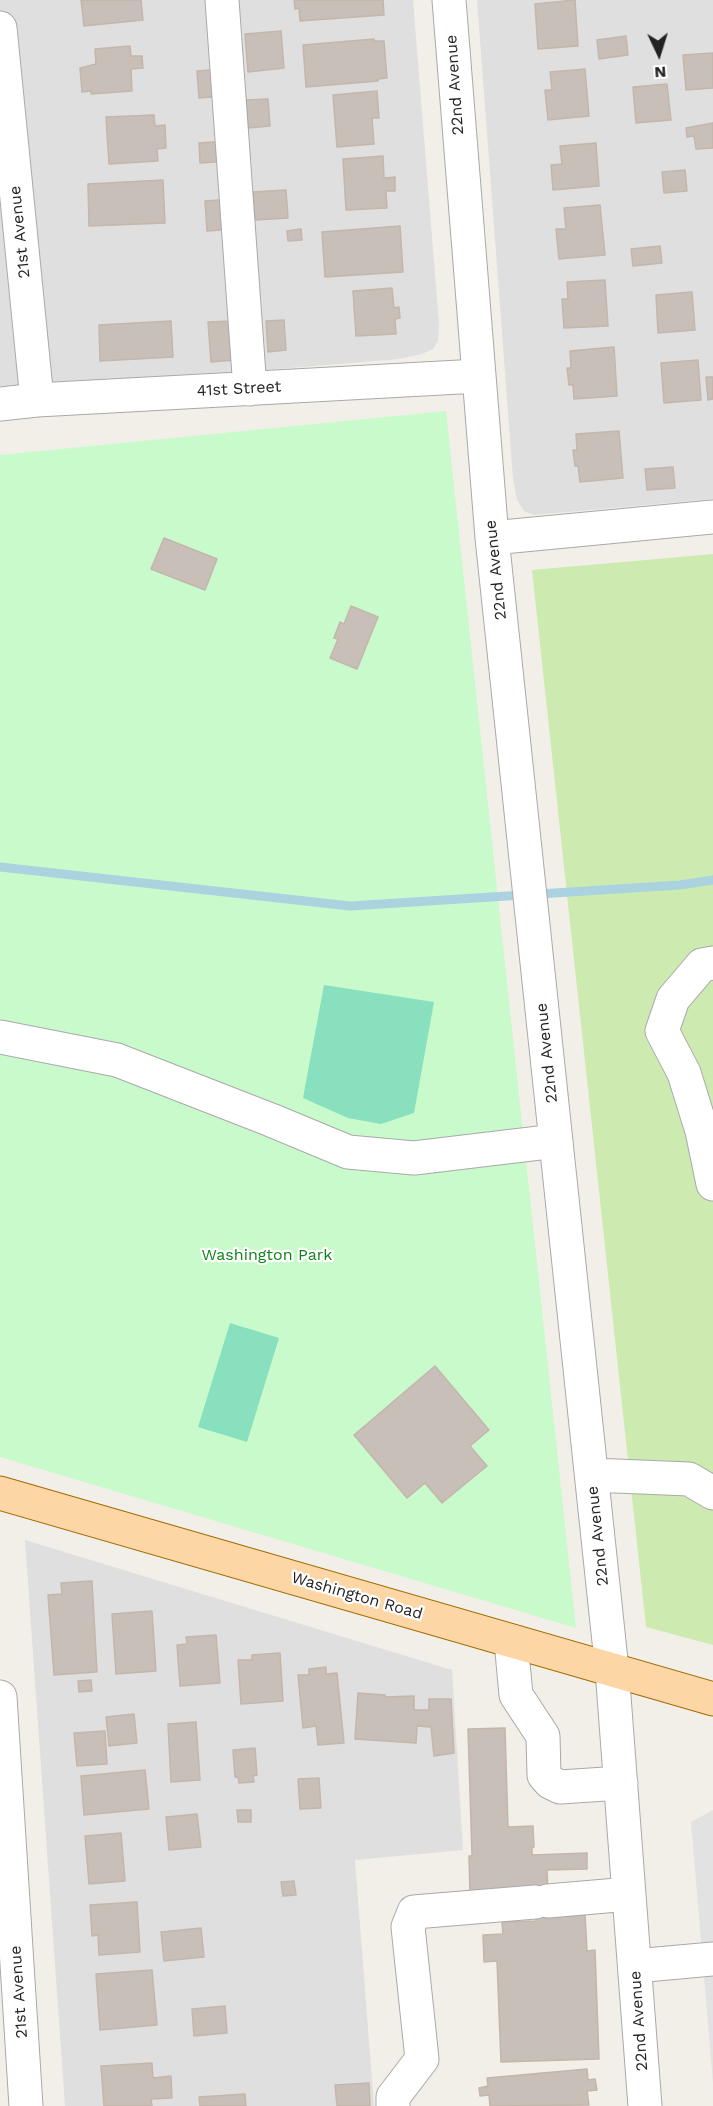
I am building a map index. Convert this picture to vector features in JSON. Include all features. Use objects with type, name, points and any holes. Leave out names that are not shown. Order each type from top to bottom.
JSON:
[{"type":"main road","name":"Washington Road","points":[[0,1493],[713,1699]]},
{"type":"street","points":[[222,0],[250,389]]},
{"type":"street","name":"22nd Avenue","points":[[449,0],[492,538],[612,1670],[645,2106]]},
{"type":"street","name":"21st Avenue","points":[[0,28],[37,400]]},
{"type":"street","name":"41st Street","points":[[0,404],[37,400],[478,376]]},
{"type":"street","points":[[492,538],[713,517]]},
{"type":"street","points":[[713,963],[702,965],[673,999],[662,1031],[684,1073],[702,1131],[713,1184]]},
{"type":"street","points":[[0,1036],[117,1060],[348,1152],[414,1158],[556,1141]]},
{"type":"street","points":[[592,1475],[689,1479],[713,1493]]},
{"type":"street","points":[[511,1641],[516,1695],[543,1736],[544,1774],[550,1782],[560,1787],[621,1784]]},
{"type":"street","name":"21st Avenue","points":[[0,1697],[3,1805],[27,2106]]},
{"type":"street","points":[[393,2106],[393,2097],[422,2059],[408,1927],[414,1912],[629,1894]]},
{"type":"street","points":[[635,1966],[713,1959]]},
{"type":"shaded area","points":[[0,0],[413,0],[439,324],[438,341],[433,349],[399,359],[0,392]]},
{"type":"shaded area","points":[[477,0],[713,0],[713,499],[534,515],[524,511],[517,500],[513,479]]},
{"type":"shaded area","points":[[25,1540],[452,1670],[463,1850],[355,1860],[374,2106],[65,2106]]},
{"type":"shaded area","points":[[713,1810],[713,2083],[691,1822]]},
{"type":"green space","name":"Washington Park","points":[[446,411],[576,1628],[0,1457],[0,455]]},
{"type":"green space","points":[[713,554],[713,1645],[646,1627],[532,570]]},
{"type":"green space","points":[[324,985],[434,1002],[414,1113],[381,1124],[348,1118],[303,1098]]},
{"type":"green space","points":[[230,1323],[279,1338],[247,1442],[198,1427]]},
{"type":"building","points":[[81,0],[141,0],[143,20],[84,26]]},
{"type":"building","points":[[294,0],[383,0],[384,15],[300,21],[299,8],[295,9]]},
{"type":"building","points":[[575,0],[578,46],[538,49],[535,4]]},
{"type":"building","points":[[281,31],[284,68],[248,72],[245,34]]},
{"type":"building","points":[[626,36],[628,55],[599,59],[597,40]]},
{"type":"building","points":[[374,39],[374,41],[384,41],[387,78],[378,79],[378,81],[306,87],[303,45]]},
{"type":"building","points":[[130,46],[131,56],[142,56],[143,68],[131,69],[132,91],[91,94],[91,91],[82,92],[80,68],[96,64],[95,49]]},
{"type":"building","points":[[713,53],[713,88],[686,90],[683,55]]},
{"type":"building","points":[[224,69],[226,96],[199,98],[197,71]]},
{"type":"building","points":[[585,69],[589,116],[548,120],[545,90],[552,90],[550,72]]},
{"type":"building","points":[[667,84],[671,120],[636,123],[633,87]]},
{"type":"building","points":[[377,91],[379,118],[372,118],[374,144],[337,147],[333,95]]},
{"type":"building","points":[[268,99],[270,126],[248,128],[246,100]]},
{"type":"building","points":[[154,115],[155,126],[165,125],[166,148],[157,149],[158,161],[109,164],[106,117]]},
{"type":"building","points":[[713,123],[713,148],[696,149],[694,136],[687,137],[686,128]]},
{"type":"building","points":[[228,141],[230,161],[200,163],[199,143]]},
{"type":"building","points":[[596,143],[599,186],[553,190],[551,165],[562,164],[560,146]]},
{"type":"building","points":[[383,156],[384,178],[395,177],[395,191],[386,191],[387,208],[346,210],[343,159]]},
{"type":"building","points":[[685,170],[687,191],[664,193],[662,172]]},
{"type":"building","points":[[163,180],[165,223],[89,226],[88,184]]},
{"type":"building","points":[[286,190],[288,218],[255,220],[253,192]]},
{"type":"building","points":[[233,199],[235,229],[207,231],[205,201]]},
{"type":"building","points":[[600,205],[605,255],[559,259],[556,229],[566,229],[564,208]]},
{"type":"building","points":[[400,226],[403,272],[325,277],[322,232]]},
{"type":"building","points":[[301,229],[302,240],[288,241],[287,231]]},
{"type":"building","points":[[660,246],[662,263],[633,266],[631,249]]},
{"type":"building","points":[[605,280],[608,326],[564,328],[562,299],[568,299],[567,282]]},
{"type":"building","points":[[392,288],[394,308],[399,307],[400,318],[395,319],[396,334],[356,336],[353,291]]},
{"type":"building","points":[[692,292],[695,330],[658,333],[656,295]]},
{"type":"building","points":[[284,320],[286,350],[268,352],[266,321]]},
{"type":"building","points":[[171,321],[173,357],[100,361],[99,325]]},
{"type":"building","points":[[231,321],[247,359],[211,362],[208,322]]},
{"type":"building","points":[[614,347],[617,396],[574,399],[573,385],[569,385],[567,368],[571,368],[570,351]]},
{"type":"building","points":[[698,360],[701,400],[664,403],[661,363]]},
{"type":"building","points":[[706,377],[713,377],[713,399],[708,400]]},
{"type":"building","points":[[619,431],[623,478],[580,482],[573,450],[577,450],[576,434]]},
{"type":"building","points":[[673,467],[675,488],[647,490],[645,469]]},
{"type":"building","points":[[164,538],[217,559],[205,590],[151,569]]},
{"type":"building","points":[[351,606],[378,617],[357,669],[330,658],[338,639],[334,638],[340,622],[344,624]]},
{"type":"building","points":[[435,1366],[489,1430],[470,1446],[487,1466],[442,1503],[425,1483],[407,1498],[354,1435]]},
{"type":"building","points":[[92,1581],[97,1672],[54,1675],[48,1595],[62,1594],[61,1583]]},
{"type":"building","points":[[152,1611],[156,1671],[116,1674],[112,1614]]},
{"type":"building","points":[[216,1635],[220,1683],[180,1686],[177,1645],[187,1644],[186,1637]]},
{"type":"building","points":[[280,1653],[283,1701],[241,1704],[238,1660],[252,1660],[252,1655]]},
{"type":"building","points":[[326,1667],[326,1674],[337,1673],[344,1743],[318,1745],[316,1726],[303,1728],[298,1675],[309,1675],[309,1669]]},
{"type":"building","points":[[91,1680],[92,1691],[79,1692],[78,1681]]},
{"type":"building","points":[[358,1693],[385,1695],[385,1697],[414,1696],[414,1710],[429,1710],[429,1699],[451,1699],[454,1753],[434,1756],[431,1727],[417,1726],[416,1743],[355,1739]]},
{"type":"building","points":[[134,1714],[137,1743],[109,1746],[106,1717]]},
{"type":"building","points":[[196,1722],[200,1780],[171,1782],[168,1724]]},
{"type":"building","points":[[505,1728],[508,1827],[533,1826],[532,1855],[587,1853],[587,1869],[547,1870],[549,1915],[585,1914],[587,1951],[595,1950],[599,2059],[501,2062],[497,1961],[484,1962],[483,1935],[503,1934],[502,1922],[536,1921],[535,1895],[470,1897],[469,1856],[472,1856],[468,1729]]},
{"type":"building","points":[[105,1731],[107,1764],[77,1766],[74,1733]]},
{"type":"building","points":[[255,1748],[257,1775],[253,1776],[254,1782],[239,1783],[238,1777],[235,1777],[233,1750]]},
{"type":"building","points":[[145,1770],[149,1809],[84,1815],[81,1776]]},
{"type":"building","points":[[319,1778],[321,1808],[300,1809],[298,1779]]},
{"type":"building","points":[[237,1810],[251,1810],[251,1822],[238,1822]]},
{"type":"building","points":[[197,1814],[201,1847],[169,1850],[166,1817]]},
{"type":"building","points":[[121,1833],[125,1881],[89,1884],[85,1836]]},
{"type":"building","points":[[294,1881],[296,1895],[283,1896],[281,1882]]},
{"type":"building","points":[[137,1902],[140,1952],[99,1955],[98,1935],[92,1936],[90,1905]]},
{"type":"building","points":[[201,1928],[204,1957],[164,1961],[161,1932]]},
{"type":"building","points":[[152,1970],[157,2025],[100,2030],[96,1974]]},
{"type":"building","points":[[225,2006],[227,2033],[194,2036],[192,2009]]},
{"type":"building","points":[[152,2063],[153,2078],[171,2076],[172,2098],[151,2099],[152,2106],[104,2106],[101,2066]]},
{"type":"building","points":[[587,2069],[588,2080],[595,2079],[597,2090],[587,2091],[589,2105],[490,2106],[489,2095],[480,2096],[479,2088],[488,2086],[487,2078]]},
{"type":"building","points":[[369,2083],[370,2106],[337,2106],[335,2085]]},
{"type":"building","points":[[245,2094],[246,2106],[200,2106],[199,2097]]},
{"type":"waterway","points":[[0,867],[350,906],[680,885],[713,880]]}]
